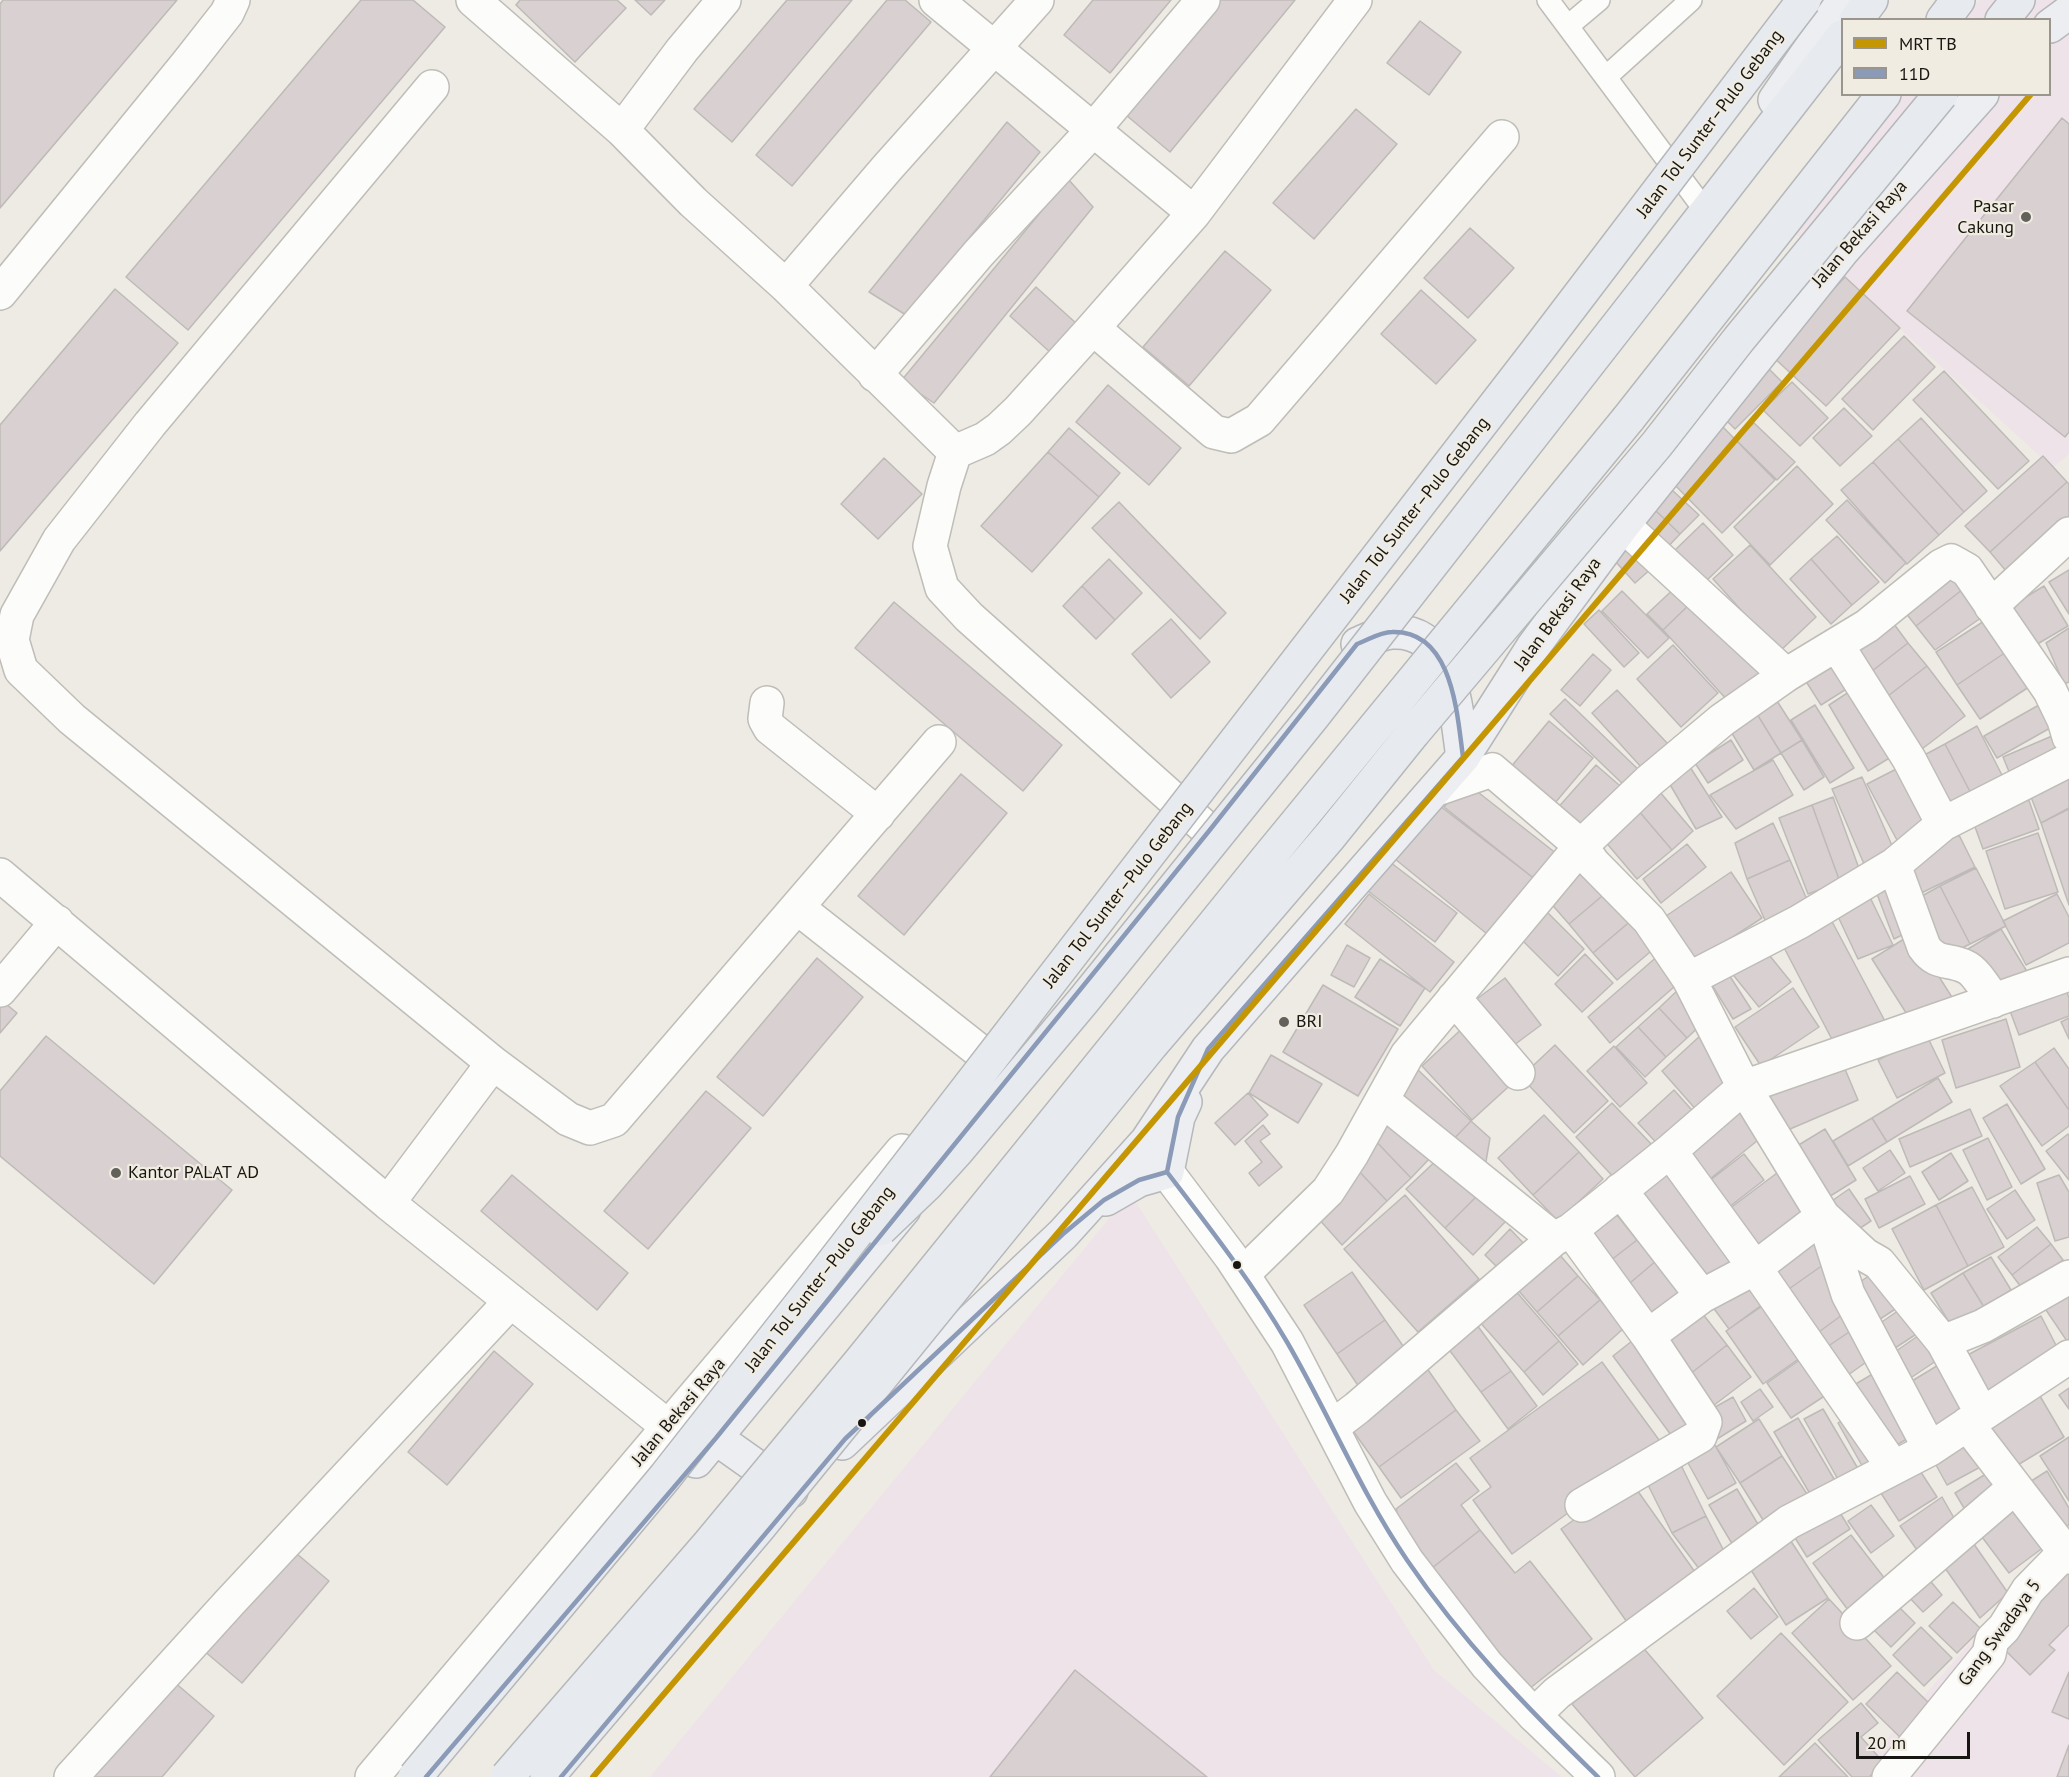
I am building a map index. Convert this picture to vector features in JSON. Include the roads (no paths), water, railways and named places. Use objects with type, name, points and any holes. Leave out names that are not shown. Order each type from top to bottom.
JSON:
[{"type":"highway","name":"Jalan Tol Sunter–Pulo Gebang","points":[[415,1777],[665,1476],[819,1281],[1537,351],[1804,0]]},
{"type":"highway","points":[[1845,18],[1871,0]]},
{"type":"highway","points":[[1944,18],[1958,0]]},
{"type":"highway","points":[[2004,18],[2018,0]]},
{"type":"highway","points":[[2051,25],[2069,12]]},
{"type":"highway","points":[[819,1281],[870,1238],[928,1183],[1083,1001],[1322,705],[1841,21]]},
{"type":"highway","name":"Jalan Bekasi Raya","points":[[426,1777],[709,1446],[1209,831],[1357,644],[1497,461],[1701,206],[1841,21]]},
{"type":"highway","points":[[507,1777],[709,1544],[867,1353],[1259,869],[1628,419],[1882,96]]},
{"type":"highway","points":[[547,1777],[751,1536],[1151,1045],[1330,836],[1413,733],[1657,444],[1739,339],[1939,96]]},
{"type":"highway","name":"Jalan Bekasi Raya","points":[[561,1777],[845,1439],[1063,1234],[1148,1141],[1208,1049],[1437,789],[1462,757],[1533,647],[1623,525],[1843,250],[1981,96]]},
{"type":"highway","points":[[1357,644],[1390,632],[1403,632],[1416,635],[1436,653],[1450,680],[1462,757]]},
{"type":"highway","points":[[1063,1234],[1104,1200],[1139,1180],[1167,1172],[1178,1117],[1208,1049]]},
{"type":"highway","points":[[709,1446],[798,1495]]},
{"type":"street","points":[[0,293],[187,64],[227,13],[232,0]]},
{"type":"street","points":[[473,0],[622,130],[693,202],[786,286],[955,452]]},
{"type":"street","points":[[622,130],[682,50],[724,0]]},
{"type":"street","points":[[936,0],[1194,213]]},
{"type":"street","points":[[786,286],[1037,0]]},
{"type":"street","points":[[875,375],[979,254],[1093,130],[1203,0]]},
{"type":"street","points":[[1209,831],[977,625],[942,588],[930,546],[944,486],[955,452],[985,439],[999,429],[1093,328],[1194,213],[1355,0]]},
{"type":"street","points":[[432,87],[150,424],[59,540],[17,615],[12,640],[21,670],[72,719],[494,1063],[568,1119],[590,1128],[614,1120],[939,742]]},
{"type":"street","points":[[1093,328],[1214,432],[1230,436],[1259,420],[1502,137]]},
{"type":"street","points":[[1623,525],[1786,675]]},
{"type":"street","points":[[1991,606],[2069,534]]},
{"type":"street","points":[[1243,1274],[1328,1191],[1352,1154],[1407,1055],[1581,846],[1649,781],[1722,720],[1786,675],[1867,626],[1941,566],[1951,561],[1967,570],[2050,691],[2064,720],[2069,737]]},
{"type":"street","points":[[1837,645],[1909,759],[1943,824]]},
{"type":"street","points":[[767,703],[765,719],[770,728],[878,814]]},
{"type":"street","points":[[1689,980],[1768,938],[1894,865],[1943,824],[2069,760]]},
{"type":"street","points":[[1437,789],[1492,770],[1581,846],[1593,862],[1649,920],[1689,980],[1744,1087],[1823,1216],[1848,1294],[1930,1449]]},
{"type":"street","points":[[1894,865],[1929,955],[1937,960],[1967,967],[1993,1001]]},
{"type":"street","points":[[0,875],[388,1203],[667,1426],[709,1446]]},
{"type":"street","points":[[798,908],[1011,1076]]},
{"type":"street","points":[[0,990],[57,922]]},
{"type":"street","points":[[1332,1427],[1562,1235],[1670,1151],[1744,1087],[2069,974]]},
{"type":"street","points":[[1454,998],[1518,1073]]},
{"type":"street","points":[[388,1203],[494,1063]]},
{"type":"street","name":"Jalan Bekasi Raya","points":[[372,1777],[902,1150],[1011,1076]]},
{"type":"street","points":[[1382,1100],[1562,1235],[1648,1336],[1705,1422],[1700,1436],[1582,1505]]},
{"type":"street","points":[[1670,1151],[1755,1268],[1893,1467]]},
{"type":"street","points":[[1167,1172],[1243,1274],[1287,1342],[1370,1502],[1407,1561],[1487,1665],[1534,1715],[1598,1777]]},
{"type":"street","points":[[1620,1190],[1702,1296]]},
{"type":"street","points":[[1648,1336],[1702,1296],[1755,1268],[1823,1216]]},
{"type":"street","points":[[1823,1216],[1865,1255],[1879,1263],[1943,1342],[1975,1419],[2014,1488],[2067,1552]]},
{"type":"street","points":[[1943,1342],[1992,1321],[2069,1277]]},
{"type":"street","points":[[70,1777],[511,1301]]},
{"type":"street","points":[[1534,1715],[1557,1694],[1789,1522],[1930,1449],[2069,1357]]},
{"type":"street","points":[[1857,1623],[2014,1488]]},
{"type":"street","name":"Gang Swadaya 5","points":[[1889,1777],[1989,1654],[1992,1640],[2004,1628],[2028,1590],[2067,1552]]},
{"type":"lane","points":[[1548,0],[1701,206]]},
{"type":"lane","points":[[1568,26],[1599,0]]},
{"type":"lane","points":[[1606,77],[1691,0]]},
{"type":"lane","points":[[1796,0],[1841,20]]},
{"type":"metro line","name":"TB","points":[[593,1777],[2029,96]]},
{"type":"place","name":"Pasar Cakung","points":[[2026,217]]},
{"type":"place","name":"BRI","points":[[1284,1022]]},
{"type":"place","name":"Kantor PALAT AD","points":[[116,1173]]}]
